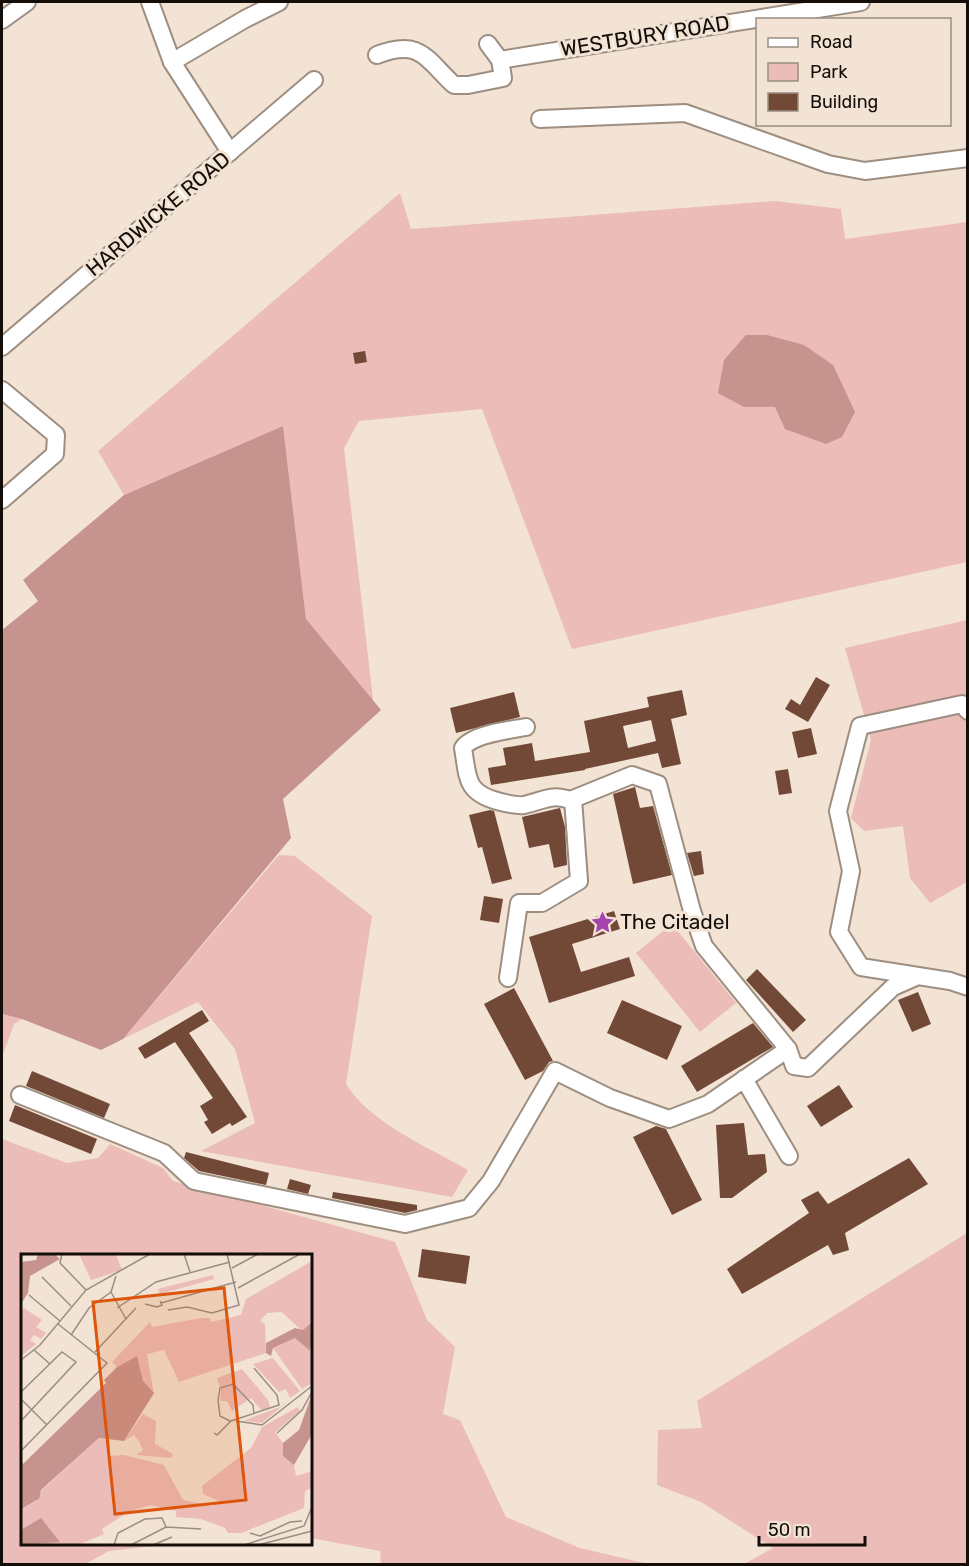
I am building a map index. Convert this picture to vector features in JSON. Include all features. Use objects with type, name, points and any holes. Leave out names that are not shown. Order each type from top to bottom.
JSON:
[{"type":"street","points":[[2,20],[27,2]]},
{"type":"street","points":[[150,2],[172,62],[230,153]]},
{"type":"street","points":[[172,62],[245,19],[279,2]]},
{"type":"street","name":"WESTBURY ROAD","points":[[761,18],[861,2]]},
{"type":"street","name":"WESTBURY ROAD","points":[[500,60],[756,19]]},
{"type":"street","points":[[377,55],[394,48],[412,49],[434,62],[454,85],[468,85],[503,78],[500,60],[489,44]]},
{"type":"street","name":"HARDWICKE ROAD","points":[[2,347],[314,80]]},
{"type":"street","points":[[540,119],[684,113],[828,164],[865,171],[968,158]]},
{"type":"street","points":[[2,390],[56,435],[55,454],[2,500]]},
{"type":"street","points":[[968,711],[962,704],[861,726],[838,811],[851,871],[839,932],[861,967],[951,981],[968,987]]},
{"type":"street","points":[[526,727],[467,742],[463,748],[470,785],[481,797],[521,806],[557,796],[573,801],[632,775],[658,784],[692,911],[704,946],[788,1049],[794,1066],[808,1068],[893,987],[918,976]]},
{"type":"street","points":[[508,978],[519,903],[542,903],[579,881],[573,801]]},
{"type":"street","points":[[951,981],[968,977]]},
{"type":"street","points":[[20,1095],[164,1153],[194,1181],[405,1224],[469,1208],[495,1173],[555,1071],[610,1098],[669,1119],[708,1104],[788,1049]]},
{"type":"street","points":[[744,1079],[789,1156]]},
{"type":"green space","points":[[400,193],[411,229],[775,201],[841,209],[845,239],[967,222],[967,562],[572,649],[482,409],[359,421],[344,448],[375,717],[306,619],[283,426],[124,495],[98,451]]},
{"type":"green space","points":[[967,620],[967,882],[930,903],[910,878],[903,826],[864,831],[851,818],[871,740],[845,648]]},
{"type":"green space","points":[[279,855],[295,856],[372,916],[346,1084],[356,1098],[385,1122],[468,1170],[452,1197],[201,1151],[255,1123],[235,1049],[198,1002],[123,1039]]},
{"type":"green space","points":[[672,924],[736,1003],[700,1032],[636,953]]},
{"type":"green space","points":[[2,1014],[22,1019],[14,1024],[2,1057]]},
{"type":"green space","points":[[2,1139],[67,1163],[98,1158],[110,1144],[163,1168],[173,1181],[395,1242],[427,1320],[455,1347],[443,1414],[460,1420],[506,1517],[580,1548],[648,1564],[381,1564],[380,1551],[312,1538],[312,1254],[21,1254],[21,1545],[163,1545],[109,1551],[85,1564],[2,1564]]},
{"type":"green space","points":[[967,1233],[967,1564],[744,1564],[773,1548],[701,1502],[657,1485],[658,1430],[702,1428],[697,1401]]},
{"type":"shaded area","points":[[746,335],[767,335],[804,345],[833,365],[855,412],[842,437],[826,444],[785,429],[775,407],[744,407],[718,393],[724,360]]},
{"type":"shaded area","points":[[283,426],[306,619],[381,710],[283,799],[291,838],[123,1039],[101,1050],[22,1019],[2,1014],[2,630],[38,601],[23,580],[124,495]]},
{"type":"building","points":[[365,351],[367,362],[355,364],[353,353]]},
{"type":"building","points":[[816,677],[830,685],[808,722],[785,709],[791,699],[800,705]]},
{"type":"building","points":[[682,690],[687,715],[671,719],[681,764],[662,768],[658,753],[585,770],[491,785],[488,768],[506,765],[503,748],[532,743],[535,761],[590,752],[584,721],[649,707],[647,697]],"holes":[[[651,720],[656,741],[628,748],[623,726]]]},
{"type":"building","points":[[514,692],[520,717],[456,733],[450,708]]},
{"type":"building","points":[[811,728],[817,754],[798,758],[792,732]]},
{"type":"building","points":[[788,769],[792,793],[779,795],[775,771]]},
{"type":"building","points":[[635,787],[640,808],[653,806],[672,875],[633,884],[613,794]]},
{"type":"building","points":[[560,808],[565,827],[567,865],[554,868],[549,844],[529,848],[522,817]]},
{"type":"building","points":[[494,811],[512,879],[492,884],[482,847],[478,848],[469,815]]},
{"type":"building","points":[[701,851],[704,874],[694,876],[687,853]]},
{"type":"building","points":[[484,896],[503,899],[499,923],[480,920]]},
{"type":"building","points":[[614,911],[620,929],[572,944],[581,972],[629,957],[635,976],[549,1003],[529,937]]},
{"type":"building","points":[[757,969],[806,1020],[793,1032],[746,980]]},
{"type":"building","points":[[514,988],[553,1061],[549,1062],[543,1071],[525,1080],[484,1004]]},
{"type":"building","points":[[918,992],[931,1024],[912,1032],[898,1000]]},
{"type":"building","points":[[622,1000],[682,1026],[667,1060],[607,1033]]},
{"type":"building","points":[[202,1010],[209,1021],[189,1033],[247,1117],[232,1126],[230,1123],[212,1134],[204,1122],[208,1120],[200,1106],[213,1098],[175,1042],[145,1059],[138,1048]]},
{"type":"building","points":[[753,1023],[773,1047],[697,1092],[681,1066]]},
{"type":"building","points":[[32,1071],[110,1104],[104,1118],[26,1086]]},
{"type":"building","points":[[839,1085],[853,1107],[821,1127],[807,1106]]},
{"type":"building","points":[[15,1105],[97,1139],[91,1154],[9,1121]]},
{"type":"building","points":[[744,1123],[748,1155],[765,1154],[767,1172],[732,1198],[720,1198],[716,1125]]},
{"type":"building","points":[[656,1126],[666,1129],[702,1200],[672,1215],[633,1137]]},
{"type":"building","points":[[186,1152],[269,1173],[266,1185],[199,1171],[184,1158]]},
{"type":"building","points":[[909,1158],[928,1184],[845,1233],[849,1250],[833,1255],[828,1245],[742,1294],[727,1269],[809,1213],[801,1200],[818,1191],[828,1204]]},
{"type":"building","points":[[290,1179],[311,1185],[308,1194],[287,1189]]},
{"type":"building","points":[[333,1192],[417,1205],[417,1210],[405,1213],[332,1198]]},
{"type":"building","points":[[422,1249],[470,1256],[466,1284],[418,1277]]},
{"type":"place","name":"The Citadel","points":[[602,922]]}]
